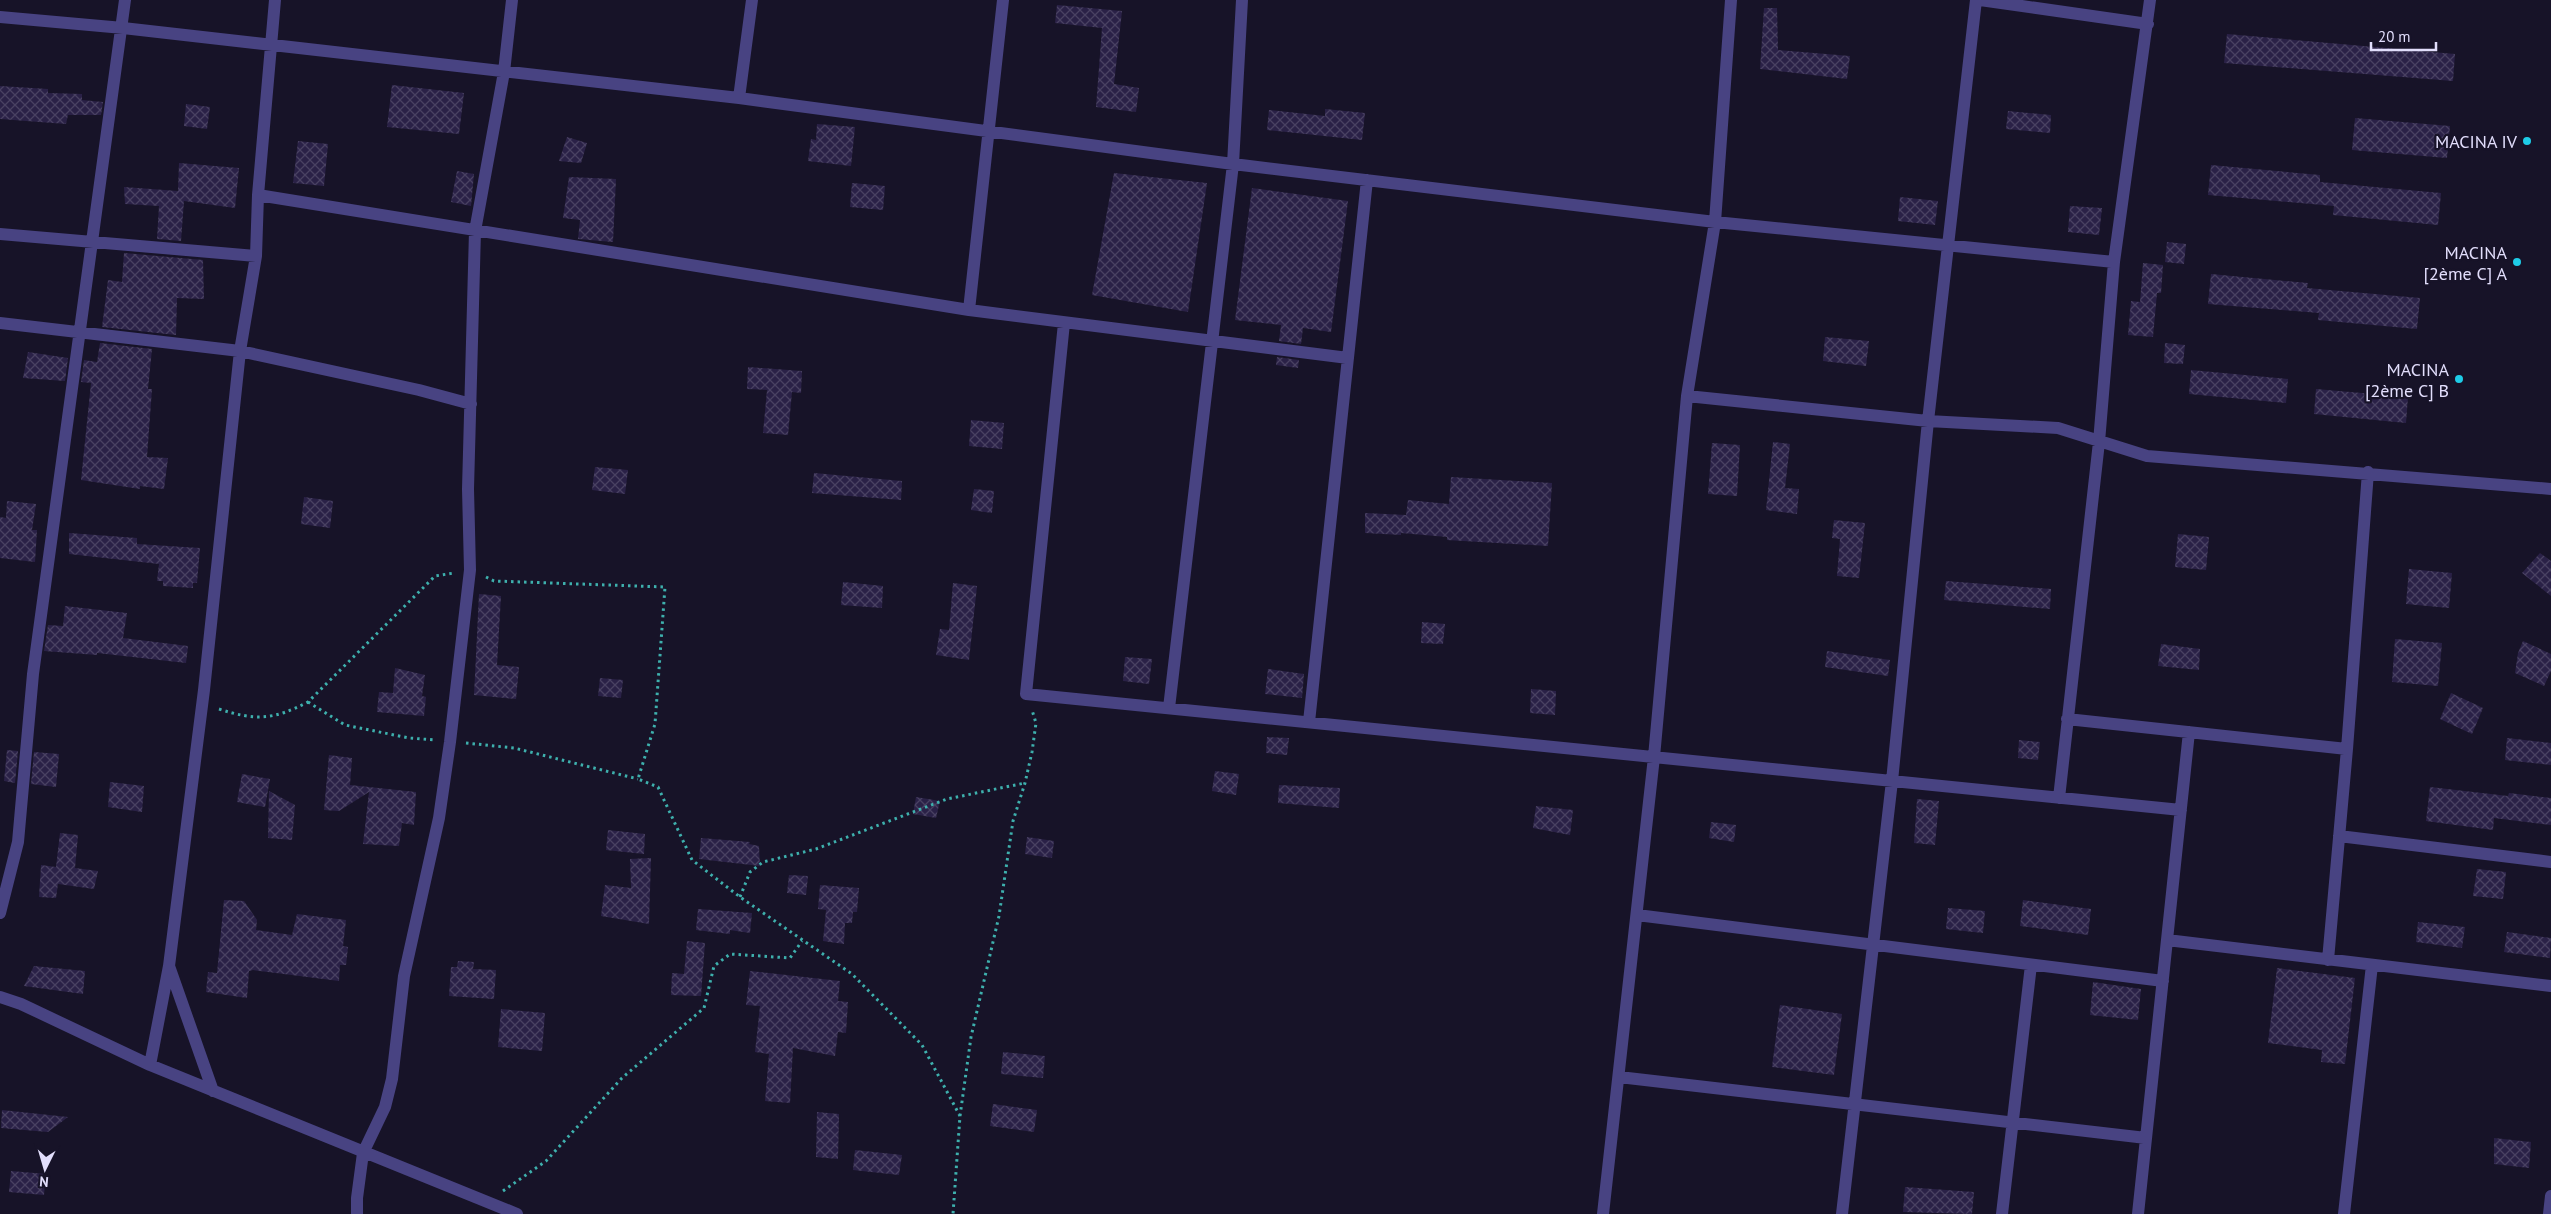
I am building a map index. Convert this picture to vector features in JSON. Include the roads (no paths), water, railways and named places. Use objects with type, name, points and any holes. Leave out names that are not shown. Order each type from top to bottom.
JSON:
[{"type":"street","points":[[0,913],[18,842],[33,674],[82,331],[126,0]]},
{"type":"street","points":[[150,1065],[169,966],[203,702],[240,350],[256,256],[258,196],[275,0]]},
{"type":"street","points":[[357,1214],[357,1198],[363,1153],[385,1107],[392,1079],[404,976],[439,818],[450,742],[470,570],[468,489],[476,231],[504,72],[512,0]]},
{"type":"street","points":[[739,98],[752,0]]},
{"type":"street","points":[[969,310],[1003,0]]},
{"type":"street","points":[[1170,708],[1233,164],[1242,0]]},
{"type":"street","points":[[1604,1214],[1654,757],[1686,396],[1715,222],[1731,0]]},
{"type":"street","points":[[1842,1214],[1874,945],[1928,421],[1976,0]]},
{"type":"street","points":[[1980,0],[2148,24]]},
{"type":"street","points":[[2059,798],[2099,442],[2114,262],[2150,0]]},
{"type":"street","points":[[0,17],[123,28],[270,47],[739,98],[1233,164],[1715,222],[2114,262]]},
{"type":"street","points":[[1308,722],[1367,180]]},
{"type":"street","points":[[258,196],[969,310],[1348,358]]},
{"type":"street","points":[[0,234],[93,244],[256,256]]},
{"type":"street","points":[[0,323],[240,350],[419,390],[471,404]]},
{"type":"street","points":[[1064,323],[1026,694],[2181,810]]},
{"type":"street","points":[[1686,396],[1928,421],[2058,428],[2147,456],[2368,472],[2551,489]]},
{"type":"street","points":[[2328,960],[2347,749],[2368,472]]},
{"type":"street","points":[[2067,719],[2347,749]]},
{"type":"street","points":[[2138,1214],[2189,732]]},
{"type":"street","points":[[2339,836],[2551,862]]},
{"type":"street","points":[[1636,915],[2163,981]]},
{"type":"street","points":[[2167,940],[2551,986]]},
{"type":"street","points":[[2002,1214],[2031,965]]},
{"type":"street","points":[[2344,1214],[2372,965]]},
{"type":"street","points":[[169,966],[213,1091]]},
{"type":"street","points":[[0,997],[61,1022],[150,1065],[363,1153],[518,1214]]},
{"type":"street","points":[[1618,1077],[2146,1138]]},
{"type":"street","points":[[2549,1214],[2551,1196]]},
{"type":"place","name":"MACINA IV","points":[[2527,141]]},
{"type":"place","name":"MACINA [2ème C] A","points":[[2517,262]]},
{"type":"place","name":"MACINA [2ème C] B","points":[[2459,379]]}]
